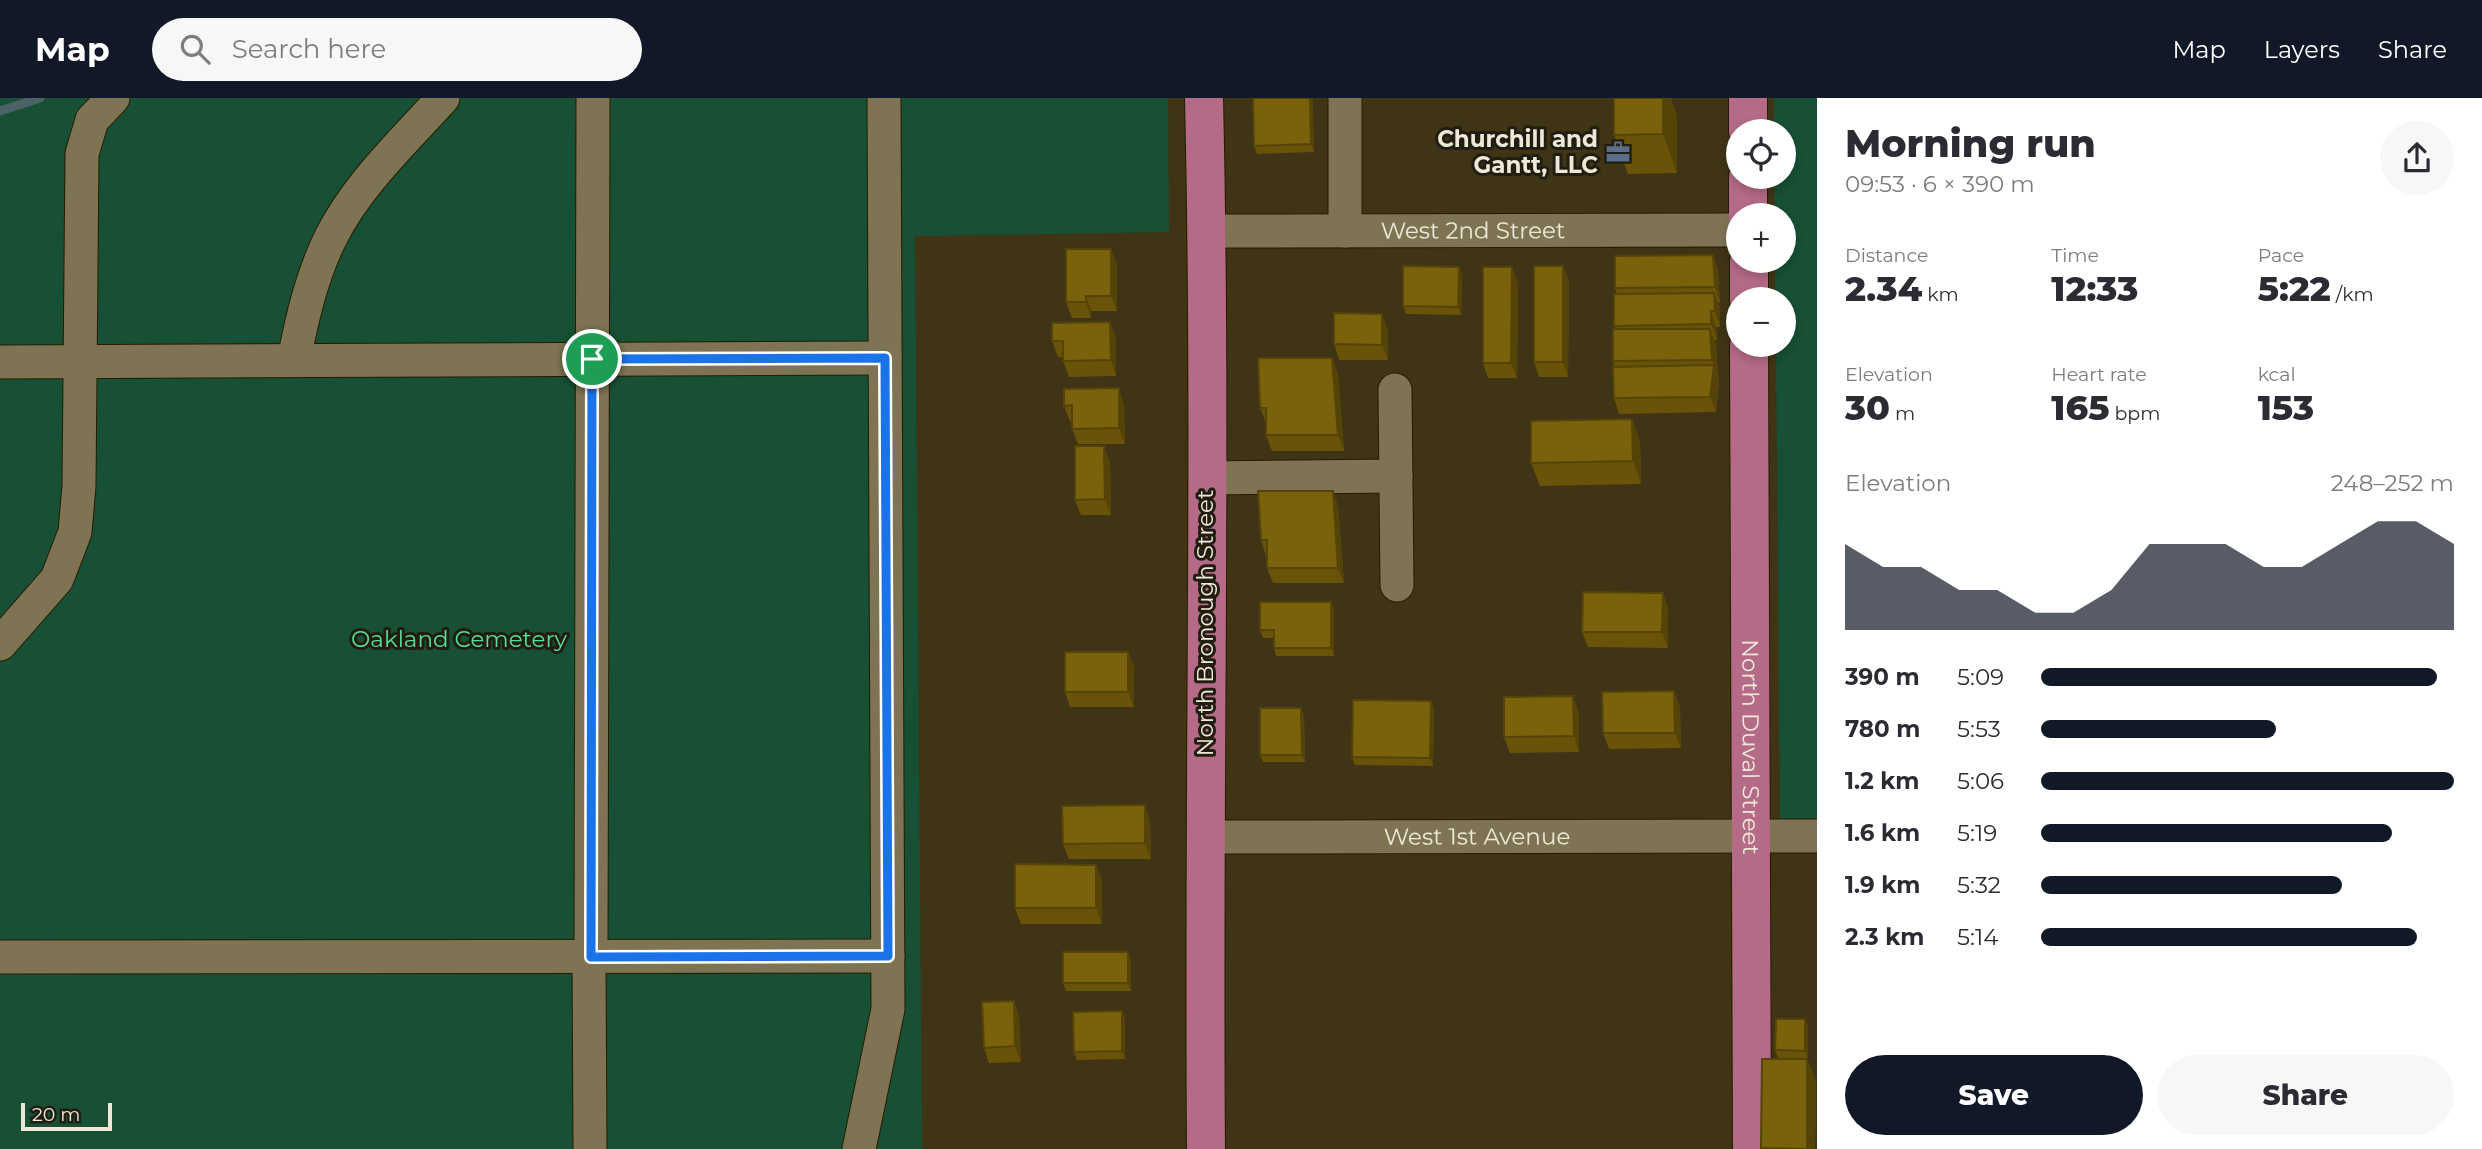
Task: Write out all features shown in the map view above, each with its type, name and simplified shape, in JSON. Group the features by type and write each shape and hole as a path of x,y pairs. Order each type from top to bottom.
{"main road":[{"name":"North Bronough Street","path":"1205,98 1206,1149"},
{"path":"1748,98 1748,119"},
{"name":"North Duval Street","path":"1749,357 1752,1149"}],"street":[{"path":"0,644 57,579 75,532 82,154 92,120 113,98"},
{"path":"294,360 302,318 331,236 358,194 443,98"},
{"path":"590,1149 593,98"},
{"path":"859,1149 888,1009 884,98"},
{"path":"1345,98 1345,231"},
{"name":"West 2nd Street","path":"1207,231 1726,230"},
{"path":"0,362 885,358"},
{"path":"1395,390 1397,585"},
{"path":"1206,478 1396,476"},
{"name":"West 1st Avenue","path":"1204,837 1817,836"},
{"path":"0,957 888,956"}],"green space":[{"name":"Oakland Cemetery","path":"0,98 1168,98 1169,232 915,236 922,1149 0,1149"},
{"path":"1774,98 1817,98 1817,820 1780,820 1776,357 1796,357 1796,287 1775,287 1775,273 1796,273 1796,203 1775,203 1774,189 1796,189 1796,119 1774,119"}],"building":[{"path":"1253,98 1310,98 1311,144 1254,146"},
{"path":"1614,98 1663,98 1663,134 1614,135"},
{"path":"1066,249 1111,249 1111,296 1086,296 1086,302 1066,302"},
{"path":"1713,255 1715,287 1615,288 1615,256"},
{"path":"1403,266 1459,267 1458,307 1403,306"},
{"path":"1534,266 1563,266 1563,362 1534,362"},
{"path":"1483,267 1512,267 1511,363 1483,363"},
{"path":"1714,293 1715,311 1711,311 1711,324 1614,326 1614,294"},
{"path":"1334,313 1382,314 1382,345 1334,344"},
{"path":"1110,322 1111,360 1063,361 1063,341 1052,341 1052,323"},
{"path":"1613,329 1710,329 1712,360 1613,361"},
{"path":"1258,358 1332,358 1338,435 1266,435 1266,408 1260,408"},
{"path":"1714,365 1710,397 1614,398 1613,367"},
{"path":"1119,388 1119,428 1072,429 1072,405 1064,406 1064,389"},
{"path":"1632,419 1633,461 1531,463 1531,421"},
{"path":"1075,446 1104,446 1105,499 1075,500"},
{"path":"1258,491 1333,491 1338,568 1267,568 1267,540 1261,540"},
{"path":"1583,592 1663,593 1662,632 1582,632"},
{"path":"1260,602 1331,602 1331,648 1274,648 1274,630 1260,630"},
{"path":"1065,652 1128,652 1128,692 1065,692"},
{"path":"1674,691 1675,733 1603,733 1602,692"},
{"path":"1573,696 1574,736 1504,737 1504,697"},
{"path":"1353,700 1431,701 1430,758 1352,757"},
{"path":"1260,708 1301,708 1302,755 1260,755"},
{"path":"1145,805 1145,843 1063,844 1062,806"},
{"path":"1015,864 1096,865 1096,908 1015,908"},
{"path":"1063,952 1128,952 1128,983 1063,983"},
{"path":"1014,1001 1015,1046 984,1048 982,1002"},
{"path":"1122,1011 1122,1051 1074,1052 1073,1012"},
{"path":"1776,1019 1805,1019 1805,1051 1775,1050"},
{"path":"1762,1059 1807,1059 1807,1149 1761,1148"}],"waterway":[{"path":"0,111 40,98"}],"place":[{"name":"Churchill and Gantt, LLC","path":"1618,152"}],"route":[{"path":"885,358 888,956 591,957 592,359 885,358"}]}
